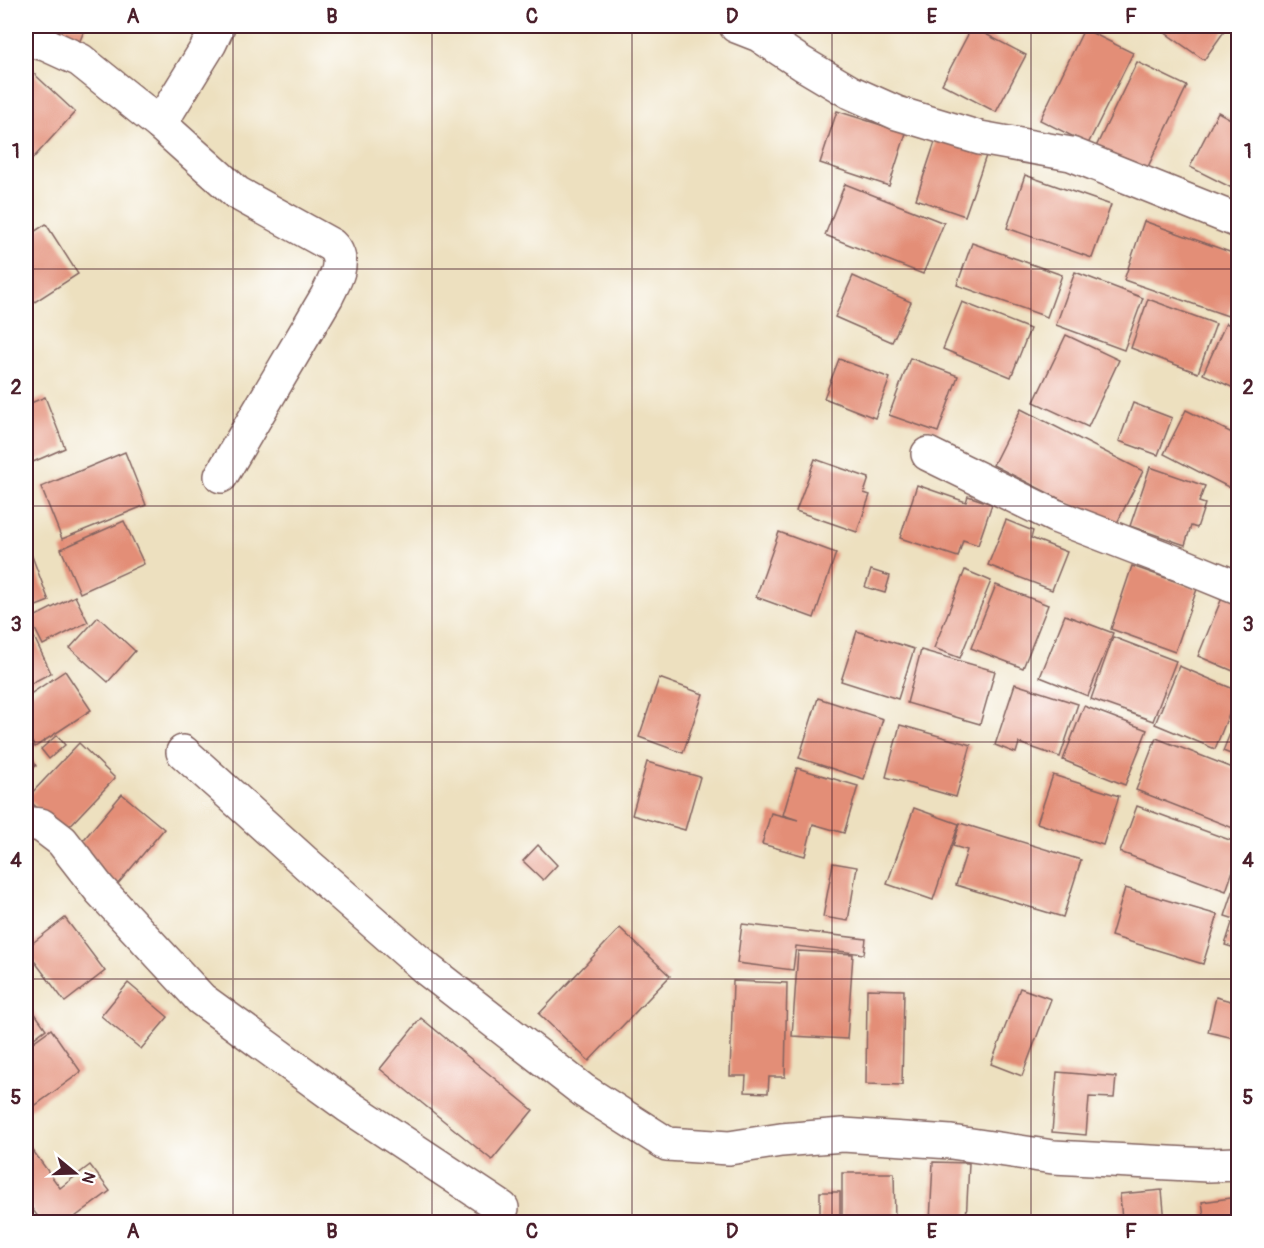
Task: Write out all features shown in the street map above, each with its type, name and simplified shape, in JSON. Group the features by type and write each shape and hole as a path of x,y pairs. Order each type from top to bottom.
{"street":[{"path":"160,124 218,26"},
{"path":"736,26 759,35 850,92 897,113 980,138 1071,154 1239,221"},
{"path":"26,39 45,44 80,60 160,124 237,194 331,245 338,253 340,264 327,296 221,476"},
{"path":"928,454 1055,516 1239,588"},
{"path":"183,752 308,866 428,970 584,1091 667,1144 729,1148 782,1140 843,1135 951,1142 1053,1157 1208,1165 1239,1164"},
{"path":"26,823 41,825 62,841 100,890 201,999 348,1106 502,1208"}],"building":[{"path":"39,26 86,26 79,43"},
{"path":"1168,26 1228,26 1204,60 1164,32"},
{"path":"972,27 1026,55 996,112 942,84"},
{"path":"1084,29 1133,53 1088,144 1040,120"},
{"path":"1137,62 1187,86 1143,177 1093,153"},
{"path":"31,71 75,112 26,166 26,77"},
{"path":"837,111 906,133 889,186 820,163"},
{"path":"1218,112 1238,123 1238,191 1190,167"},
{"path":"938,133 988,150 965,216 916,199"},
{"path":"1025,175 1111,205 1092,258 1007,228"},
{"path":"845,184 944,223 923,274 825,235"},
{"path":"1144,221 1238,255 1238,286 1228,316 1124,280"},
{"path":"46,224 78,274 30,305 26,298 26,237"},
{"path":"972,243 1062,275 1047,317 957,285"},
{"path":"1075,272 1143,298 1124,350 1056,325"},
{"path":"853,276 911,302 892,342 835,317"},
{"path":"1148,299 1216,324 1198,373 1131,348"},
{"path":"962,302 1030,329 1011,377 943,349"},
{"path":"1226,323 1238,329 1238,390 1203,374"},
{"path":"1066,335 1119,360 1088,427 1034,402"},
{"path":"910,358 958,376 938,432 889,415"},
{"path":"839,359 890,378 875,418 824,398"},
{"path":"45,397 65,448 26,465 26,405"},
{"path":"1133,403 1172,418 1158,455 1119,441"},
{"path":"1021,409 1143,471 1115,527 993,465"},
{"path":"1186,410 1238,436 1238,492 1164,454"},
{"path":"125,452 146,505 62,539 41,487"},
{"path":"815,459 869,478 864,493 870,495 857,532 796,511"},
{"path":"1150,467 1205,486 1199,502 1205,504 1197,528 1191,526 1185,545 1130,526"},
{"path":"917,485 966,502 968,496 992,504 978,545 963,540 958,557 900,538"},
{"path":"1006,520 1033,531 1031,538 1067,552 1052,590 988,565"},
{"path":"124,521 144,564 80,593 61,549"},
{"path":"779,532 836,553 814,618 756,597"},
{"path":"30,551 49,601 26,610 26,552"},
{"path":"1132,566 1197,589 1175,652 1111,629"},
{"path":"871,570 890,576 885,593 865,587"},
{"path":"965,570 991,581 960,658 934,648"},
{"path":"996,585 1048,605 1023,668 971,648"},
{"path":"1224,593 1238,599 1238,673 1198,656"},
{"path":"75,596 88,622 43,645 30,619"},
{"path":"1065,615 1113,633 1088,696 1040,677"},
{"path":"98,617 135,651 108,682 70,648"},
{"path":"26,620 51,673 26,686"},
{"path":"857,631 914,649 898,699 841,681"},
{"path":"1113,637 1176,661 1153,721 1091,699"},
{"path":"921,650 995,671 980,724 907,703"},
{"path":"1179,666 1238,691 1215,749 1155,724"},
{"path":"65,671 91,710 35,747 26,733 26,697"},
{"path":"659,678 703,694 683,753 639,737"},
{"path":"1015,684 1078,704 1060,757 1019,743 1016,753 995,745"},
{"path":"818,698 883,719 864,779 799,758"},
{"path":"1084,706 1147,730 1125,785 1063,760"},
{"path":"1238,717 1238,757 1223,751"},
{"path":"900,725 971,745 956,797 886,777"},
{"path":"57,735 65,745 49,759 41,749"},
{"path":"1156,738 1238,770 1238,830 1136,790"},
{"path":"79,743 115,778 63,833 27,798"},
{"path":"26,747 36,766 26,772"},
{"path":"647,762 700,777 685,830 632,815"},
{"path":"797,768 858,786 844,833 813,824 805,856 762,844 771,813 798,820 783,815"},
{"path":"1053,775 1119,796 1103,845 1037,823"},
{"path":"122,794 164,829 117,885 75,850"},
{"path":"1137,806 1238,843 1238,856 1226,891 1120,852"},
{"path":"914,808 959,824 933,900 887,884"},
{"path":"960,823 1081,860 1063,917 956,885 967,850 953,846"},
{"path":"538,845 557,865 543,880 523,861"},
{"path":"833,863 857,867 848,921 823,917"},
{"path":"1238,877 1238,920 1225,916"},
{"path":"1125,888 1218,915 1203,964 1111,936"},
{"path":"65,918 105,971 65,1002 26,948"},
{"path":"1232,923 1238,925 1238,949 1225,945"},
{"path":"742,924 866,939 864,954 796,946 793,970 737,963"},
{"path":"620,928 670,976 589,1061 539,1014"},
{"path":"798,951 853,954 847,1039 792,1036"},
{"path":"733,981 787,983 785,1077 769,1077 768,1093 745,1092 746,1076 730,1076"},
{"path":"128,983 168,1017 141,1049 101,1016"},
{"path":"1020,988 1051,999 1022,1076 991,1064"},
{"path":"867,989 904,990 902,1085 866,1084"},
{"path":"1216,997 1238,1003 1238,1039 1208,1032"},
{"path":"26,1001 46,1029 26,1044"},
{"path":"421,1018 533,1110 492,1160 380,1069"},
{"path":"51,1029 81,1072 26,1112 26,1047"},
{"path":"1057,1072 1116,1077 1114,1098 1089,1097 1086,1135 1052,1132"},
{"path":"26,1141 60,1188 90,1165 110,1191 68,1222 42,1222 26,1201"},
{"path":"933,1162 969,1163 966,1222 930,1222"},
{"path":"842,1173 894,1173 895,1222 842,1222"},
{"path":"1162,1190 1165,1222 1122,1222 1120,1194"},
{"path":"820,1192 840,1192 840,1222 820,1222"},
{"path":"1238,1197 1238,1222 1205,1222 1202,1202"}]}
